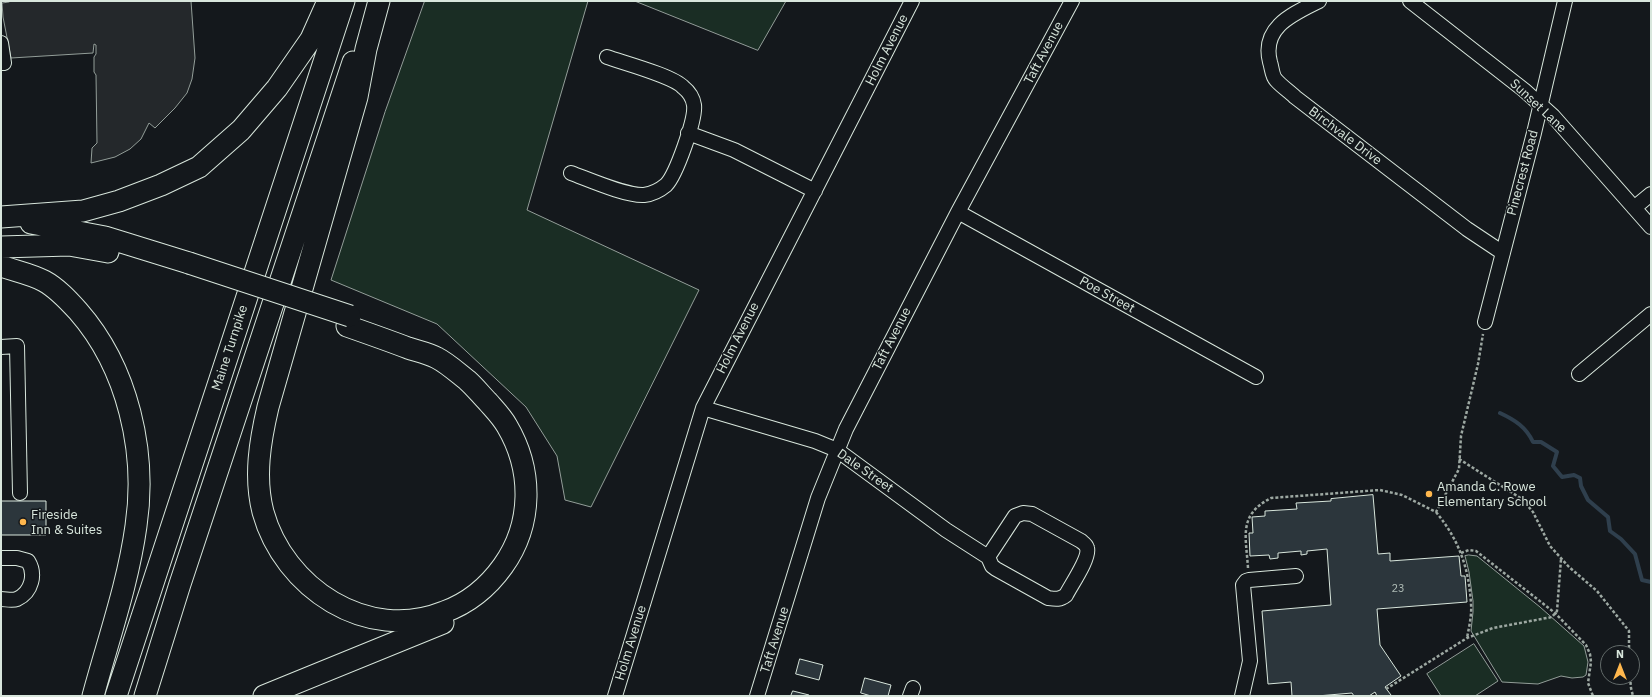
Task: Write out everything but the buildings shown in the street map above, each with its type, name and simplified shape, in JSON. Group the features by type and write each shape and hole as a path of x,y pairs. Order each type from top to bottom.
{"highway":[{"path":"1,219 83,211 119,201 161,185 199,167 241,130 277,88 311,39 328,1"},
{"name":"Maine Turnpike","path":"116,696 344,1"},
{"name":"Maine Turnpike","path":"145,696 180,584 373,1"},
{"path":"349,321 437,358 468,381 480,392 506,424 519,451 527,496 523,525 512,553 495,577 476,596 444,613 424,619 408,620 379,618 350,610 323,596 299,577 280,553 267,526 260,496 259,466 262,436 268,406 357,96 366,49 379,1"},
{"path":"1,219 105,237 187,269 349,321 442,348 473,368 516,418 529,444 533,458 539,503 536,532 525,560 508,584 485,604 348,663 264,696"},
{"path":"1,247 69,245 187,269"},
{"path":"1,266 44,281 68,299 88,322 104,348 128,405 139,473 139,495 136,526 120,600 93,696"}],"street":[{"name":"Holm Avenue","path":"615,696 703,408 912,1"},
{"name":"Taft Avenue","path":"758,696 818,498 837,450 857,408 958,212 1072,1"},
{"name":"Birchvale Drive","path":"1319,1 1277,26 1270,38 1268,52 1275,79 1295,97 1466,229 1503,253"},
{"name":"Sunset Lane","path":"1410,1 1524,90 1554,116 1651,227"},
{"name":"Pinecrest Road","path":"1485,322 1565,1"},
{"path":"1,43 4,63 1,63"},
{"path":"571,173 632,194 644,195 655,192 666,184 673,174 694,114 694,104 683,86 673,80 607,57"},
{"path":"688,133 734,150 815,191"},
{"path":"1634,208 1651,194"},
{"name":"Poe Street","path":"958,212 1256,377"},
{"path":"1579,374 1651,314"},
{"path":"1,347 17,346 20,493"},
{"name":"Dale Street","path":"703,408 815,441 837,450 946,530 988,558"},
{"path":"1023,513 1032,514 1085,544 1088,548 1086,558 1066,595 1058,599 1048,598 996,569 992,566 988,558 1015,516 1023,513"},
{"path":"1,558 16,558 28,561 32,568 32,582 26,594 16,600 1,599"},
{"path":"1243,692 1250,661 1243,585 1249,580 1296,576"}],"path":[{"path":"1436,512 1459,469 1461,436 1478,364 1485,322"},
{"path":"1459,459 1522,499 1532,512 1550,546 1569,567 1597,591 1629,631 1629,645"},
{"path":"1249,580 1246,528 1252,511 1260,504 1271,498 1380,490 1402,495 1436,512 1449,528 1462,553 1467,572 1471,605 1467,638"},
{"path":"1462,553 1469,550 1476,551 1555,614 1586,645 1590,654 1591,662 1588,683 1593,696"},
{"path":"1386,689 1467,638 1493,628 1552,617 1557,611 1561,558"},
{"path":"1631,685 1633,696"}],"green space":[{"path":"425,1 588,1 527,210 699,290 591,507 565,500 557,456 526,407 437,324 331,280 385,112"},
{"path":"635,1 786,1 758,50"},
{"path":"1465,556 1477,556 1540,607 1584,646 1588,662 1586,675 1583,677 1572,678 1561,676 1538,684 1502,682 1471,631 1473,601"},
{"path":"1474,644 1498,681 1475,696 1441,696 1427,674"}],"shaded area":[{"path":"9,1 191,1 195,58 192,79 187,93 175,108 155,128 149,123 141,139 130,149 115,157 91,163 92,148 97,143 96,75 94,72 96,45 94,44 93,53 11,58 3,17 2,3"}],"waterway":[{"path":"1500,413 1520,424 1533,442 1541,442 1557,452 1553,466 1562,477 1574,475 1580,478 1581,486 1588,500 1608,517 1610,531 1621,539 1635,554 1642,580 1651,582"}],"place":[{"name":"Amanda C. Rowe Elementary School","path":"1429,494"},
{"name":"Fireside Inn & Suites","path":"23,522"}]}
